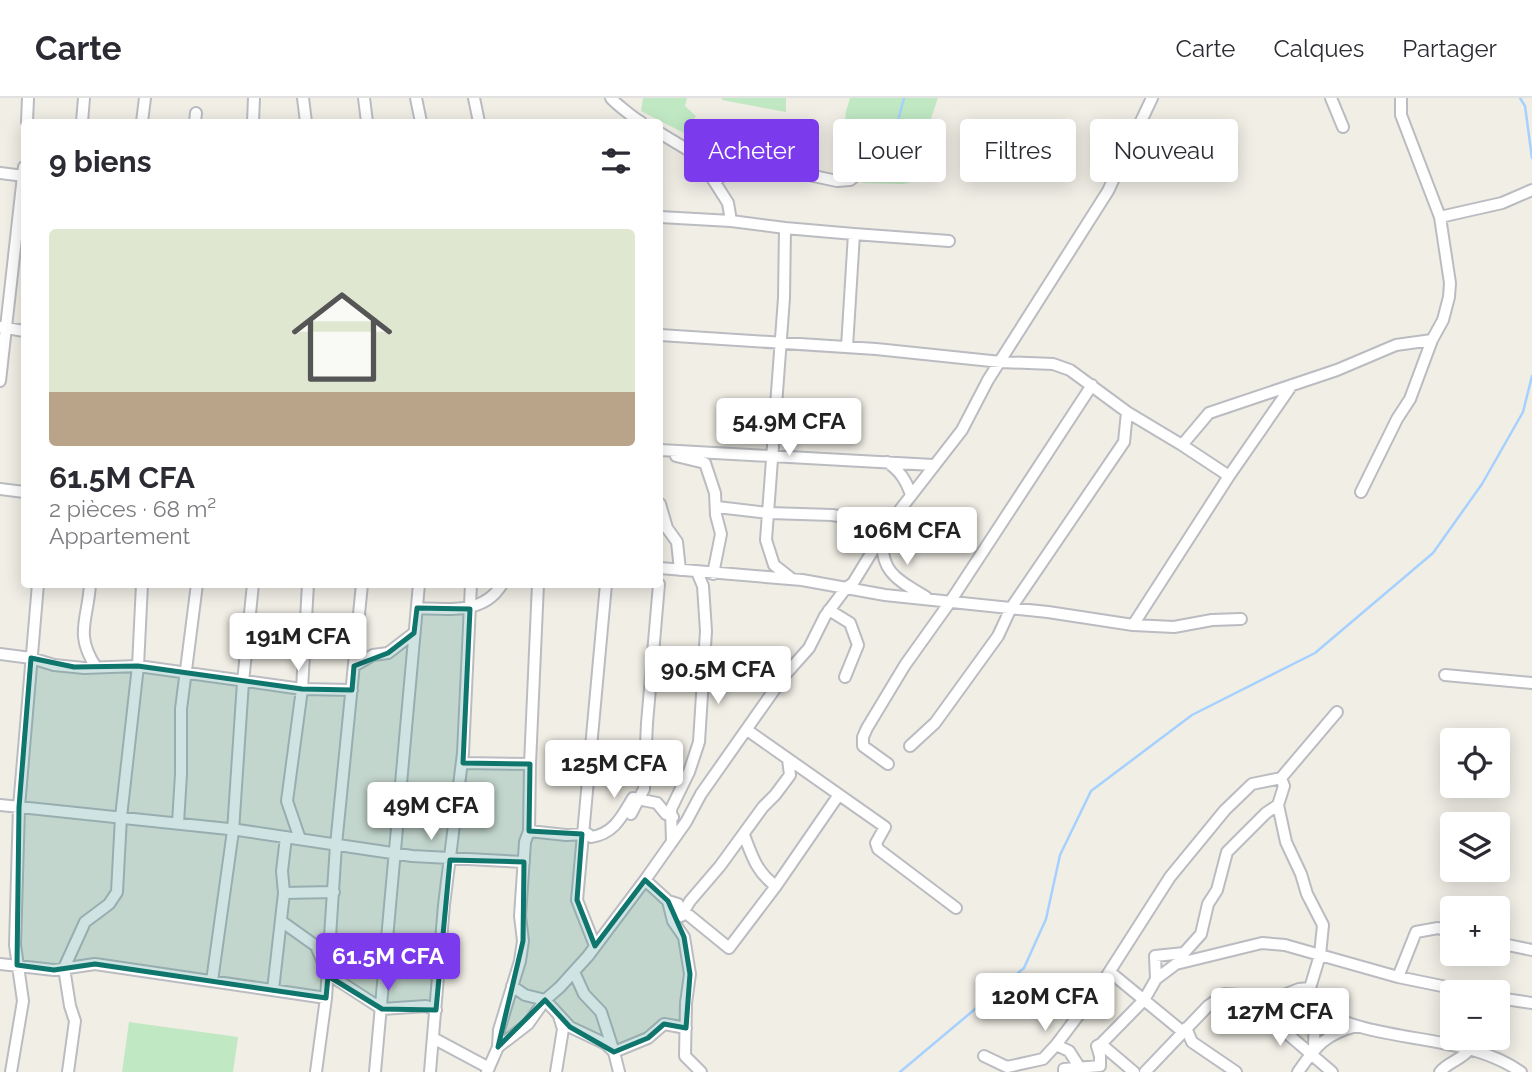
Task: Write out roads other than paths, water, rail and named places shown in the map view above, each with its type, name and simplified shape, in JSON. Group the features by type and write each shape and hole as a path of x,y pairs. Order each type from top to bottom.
{"street":[{"path":"27,119 29,98"},
{"path":"82,119 84,98"},
{"path":"142,119 145,98"},
{"path":"254,98 254,119"},
{"path":"303,98 306,119"},
{"path":"364,98 367,119"},
{"path":"416,98 420,119"},
{"path":"474,98 478,119"},
{"path":"611,98 638,119"},
{"path":"498,1047 528,1024 545,1000 574,972 645,880 686,822 701,794 784,677 809,648 829,610 853,583 886,529 962,430 988,380 1108,191 1152,98"},
{"path":"1331,98 1343,127"},
{"path":"1362,492 1397,419 1410,399 1432,340 1443,320 1449,290 1440,217 1401,115 1401,98"},
{"path":"663,135 684,148"},
{"path":"0,173 21,176"},
{"path":"716,182 728,203 731,221"},
{"path":"1440,217 1502,203 1532,190"},
{"path":"0,381 21,199"},
{"path":"663,217 949,241"},
{"path":"785,228 784,298 766,540 774,565 792,579"},
{"path":"846,346 853,234"},
{"path":"663,335 846,346 1001,362 1053,364 1070,370 1127,412 1229,476"},
{"path":"1182,445 1209,413 1337,370 1396,345 1432,340"},
{"path":"888,764 863,746 863,737 905,665 1092,385"},
{"path":"1133,625 1229,476 1292,385"},
{"path":"910,746 935,723 998,636 1011,608 1124,442 1127,412"},
{"path":"663,451 933,465"},
{"path":"663,452 705,463 715,493 721,542 713,574"},
{"path":"887,462 899,470 911,495"},
{"path":"0,489 21,492"},
{"path":"717,507 768,513 832,515 886,529"},
{"path":"663,514 667,528 677,541 680,570"},
{"path":"886,529 882,556 887,567 894,577 928,599"},
{"path":"759,576 771,558"},
{"path":"663,569 792,579 885,595 1011,608 1133,625 1174,627 1212,620 1241,619"},
{"path":"672,842 670,816 699,741 705,683 703,586 697,572"},
{"path":"11,1072 23,1000 15,945 19,807 38,588"},
{"path":"89,588 82,636 84,646 96,667"},
{"path":"68,1072 75,1021 64,968 85,922 116,896 121,817 138,666 142,588"},
{"path":"178,823 181,709 197,588"},
{"path":"212,981 233,831 253,588"},
{"path":"300,839 287,801 302,689 308,588"},
{"path":"316,1072 326,998 336,845 362,588"},
{"path":"375,1072 419,588"},
{"path":"430,1072 462,763 471,588"},
{"path":"417,608 470,609 500,588"},
{"path":"433,1038 488,1070 498,1047 499,1030 520,961 523,941 520,916 525,842 529,831 538,588"},
{"path":"595,946 577,900 606,588"},
{"path":"631,814 640,800 645,781 659,588"},
{"path":"829,610 850,623 858,645 845,677"},
{"path":"354,666 373,655 388,653 414,633"},
{"path":"0,654 54,665 138,666 302,689 352,690"},
{"path":"1445,675 1532,683"},
{"path":"984,1056 1007,1067 1043,1059 1072,1027 1170,877 1225,810 1252,784 1281,778 1337,712"},
{"path":"747,730 885,827 876,846 882,853 956,908"},
{"path":"681,916 790,775 788,759"},
{"path":"462,763 530,764"},
{"path":"1281,778 1284,786 1278,805 1286,842 1323,925 1320,955 1310,988 1315,1008 1312,1051"},
{"path":"681,916 686,913 729,948 838,796"},
{"path":"529,831 596,837 617,825 633,799 657,803 670,816 686,822"},
{"path":"1156,979 1155,956 1184,953 1201,934 1208,904 1217,890 1227,852 1266,813 1278,805"},
{"path":"0,806 178,823 450,860 524,862"},
{"path":"744,835 757,868 763,877 776,886"},
{"path":"273,990 284,892 282,871 286,837"},
{"path":"645,880 668,901 678,904 681,916"},
{"path":"284,892 334,892"},
{"path":"668,901 674,920 684,937 690,974 685,1056 701,1072"},
{"path":"281,920 316,946 328,974 382,1009 426,1006 436,1010"},
{"path":"1398,977 1416,933 1440,929"},
{"path":"1064,1072 1064,1069 1100,1066 1097,1046 1144,1000 1156,979 1176,964 1262,943 1285,945 1398,977 1440,986"},
{"path":"1510,945 1532,950"},
{"path":"0,964 54,970 96,964 326,998"},
{"path":"574,972 584,995 606,1021 620,1072"},
{"path":"1110,972 1184,1030 1192,1042 1236,1072"},
{"path":"512,986 525,995 545,1000 569,1027 606,1045 614,1052"},
{"path":"1248,1000 1276,999 1299,989 1310,988"},
{"path":"1145,1072 1217,997 1225,994 1240,995 1248,1000 1312,1051 1332,1072"},
{"path":"1510,1000 1532,1003"},
{"path":"1315,1008 1346,1022 1440,1044"},
{"path":"556,1072 562,1030 559,1016"},
{"path":"614,1052 648,1038 664,1024 686,1028"},
{"path":"1298,1072 1312,1051 1330,1035 1361,1026"},
{"path":"1101,1044 1134,1072"},
{"path":"1056,1045 1069,1051 1080,1068"},
{"path":"1440,1072 1445,1066 1462,1058 1469,1050 1496,1059 1521,1072"}],"waterway":[{"path":"898,119 904,98"},
{"path":"1520,98 1525,106 1532,158"},
{"path":"900,1072 1024,968 1046,919 1060,855 1091,791 1192,715 1315,653 1433,553 1482,484 1523,412 1532,376"}]}
